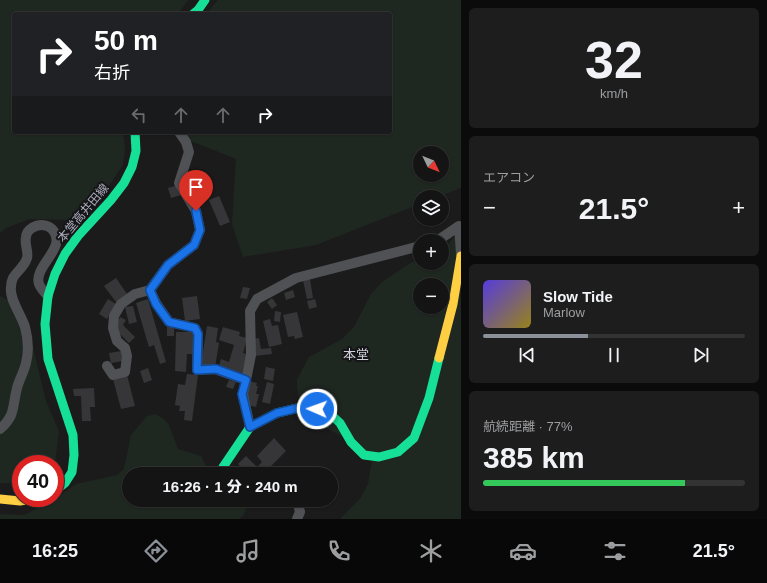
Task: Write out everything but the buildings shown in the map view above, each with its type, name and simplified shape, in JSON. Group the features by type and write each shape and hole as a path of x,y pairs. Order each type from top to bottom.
{"main road":[{"path":"198,12 205,0"},
{"name":"本堂高井田線","path":"64,484 72,472 74,455 73,435 48,359 45,324 48,296 55,274 65,254 78,236 111,200 124,183 132,167 136,151 135,134"},
{"path":"223,467 250,427 277,413 298,408 317,409 328,412 340,423 352,442 364,455 379,457 398,452 414,438 429,398 453,304 461,255"},
{"path":"0,499 12,501"}],"street":[{"path":"107,366 113,375 125,372 127,356 125,348 117,341 113,328 114,316 121,304 135,294 150,290 168,265 194,245 200,230 196,211 179,183 189,152 186,142 180,134"},
{"path":"0,429 8,423 12,413 17,387 26,363 28,344 25,326 12,298 10,288 13,278 21,269 28,257 26,237 29,229 36,226 46,225 52,229 56,236 57,244 38,276 38,283 41,289 48,296"},
{"path":"446,234 459,226 461,255"},
{"path":"250,427 242,394 250,355 250,311 257,299 296,278 413,248"},
{"path":"150,290 156,304 169,322 195,328 198,334 197,370 216,369 246,380"},
{"path":"297,519 300,512 299,507"}],"shaded area":[{"path":"0,0 188,0 178,12 12,12 12,134 123,134 125,149 123,165 104,193 71,220 30,219 6,228 0,233"},
{"path":"218,0 461,0 461,188 449,193 449,190 413,190 413,207 316,245 243,257 232,224 236,159 173,134 392,134 392,12 208,12"},
{"path":"461,231 461,519 340,519 360,499 368,484 372,459 354,443 317,423 304,411 300,405 297,380 309,357 342,339 354,327 371,294 383,281 413,262 413,270 449,270 449,243"},
{"path":"0,296 12,302 27,323 46,401 59,431 56,455 12,455 12,483 0,483"},
{"path":"155,414 164,419 169,425 178,449 201,456 206,467 124,467 131,435 147,416"},
{"path":"122,471 122,507 246,507 244,514 239,519 0,519 0,514 24,515 40,507 64,507 64,493 76,484 117,475"}],"traffic: fast":[{"path":"196,12 205,0"},
{"path":"64,484 72,472 74,455 73,435 48,359 45,324 48,296 55,274 65,254 78,236 111,200 124,183 132,167 136,151 135,134"},
{"path":"223,467 250,427 277,413 298,408 317,409 328,412 340,423 351,442 364,455 379,457 398,452 414,438 429,398 439,358"}],"traffic: slow":[{"path":"439,358 453,304 461,256"},
{"path":"0,499 12,500"}],"district":[{"name":"本堂","path":"356,354"}],"route":[{"path":"196,211 200,230 194,245 168,265 150,290 156,304 169,322 195,328 198,334 197,370 216,369 246,380 242,394 250,427 277,413 298,408 317,409"}]}
